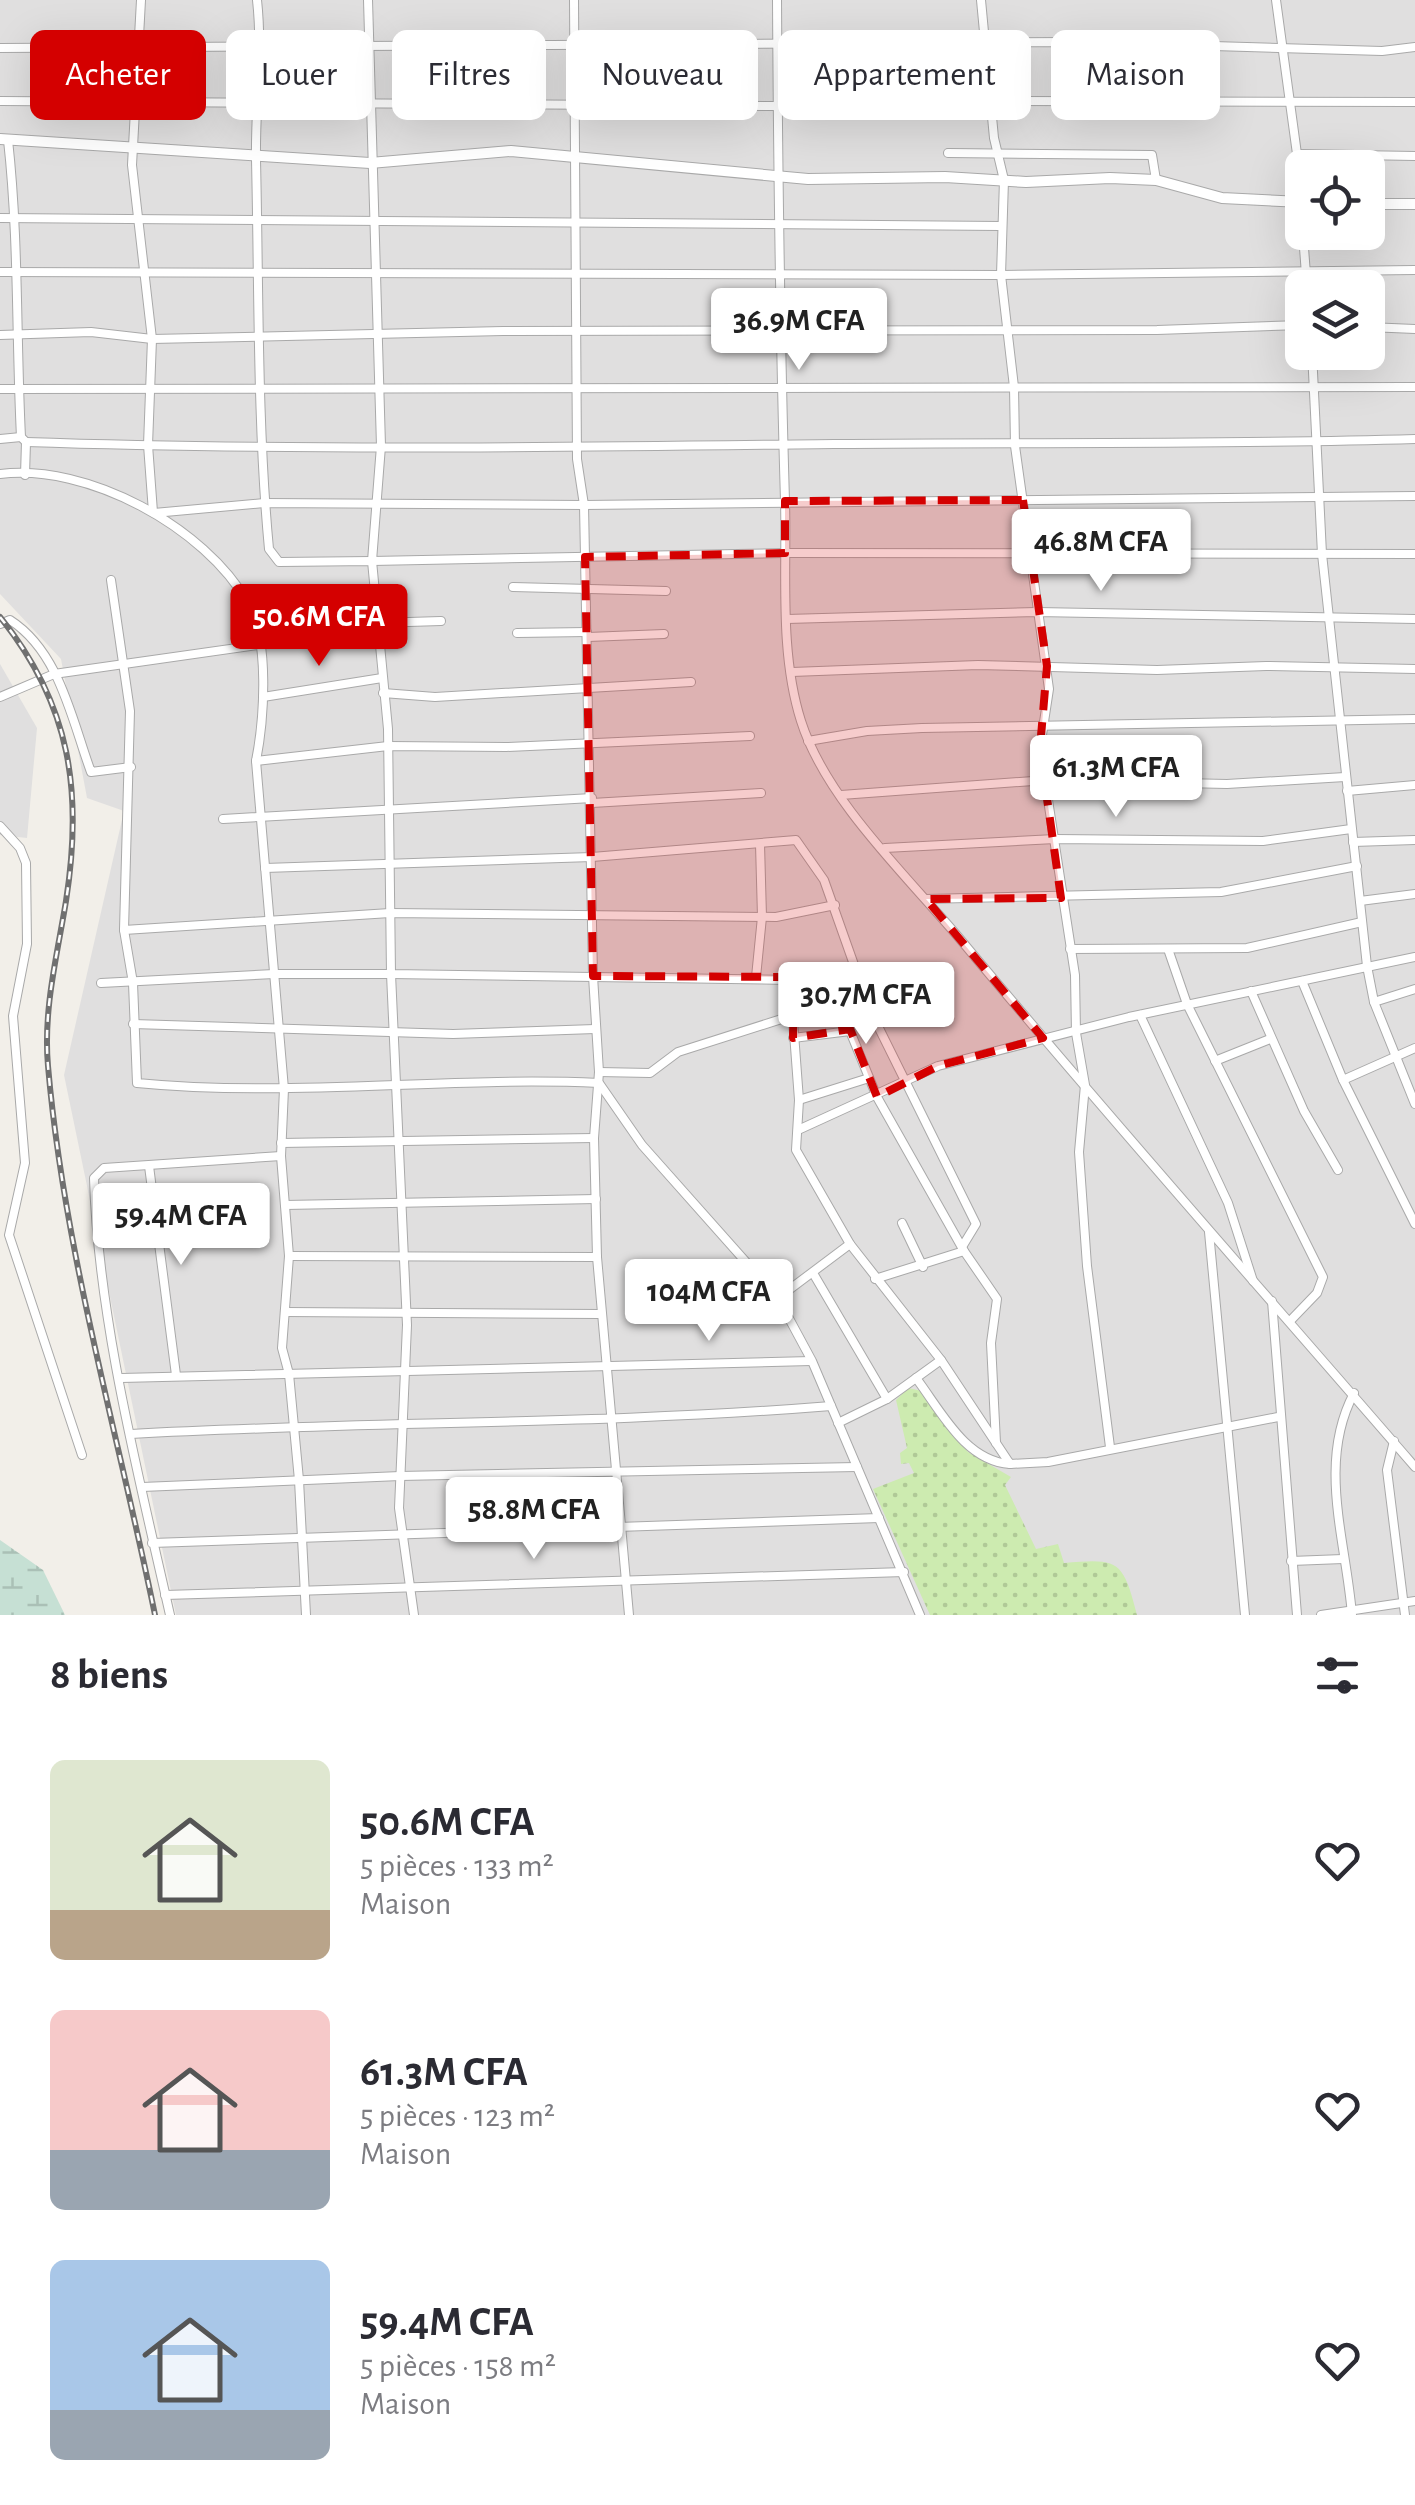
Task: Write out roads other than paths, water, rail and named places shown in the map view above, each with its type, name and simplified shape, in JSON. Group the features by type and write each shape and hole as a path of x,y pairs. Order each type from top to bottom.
{"street":[{"path":"141,0 142,30"},
{"path":"257,0 260,30"},
{"path":"368,0 369,30"},
{"path":"574,0 575,30"},
{"path":"777,0 778,328 787,619 792,672 810,746 841,796 1043,1038 1415,1466"},
{"path":"981,0 983,30"},
{"path":"1276,0 1296,150"},
{"path":"1031,42 1280,45 1382,51 1415,47"},
{"path":"372,46 566,44"},
{"path":"758,45 776,45"},
{"path":"0,48 30,48"},
{"path":"1031,101 1415,102"},
{"path":"0,102 30,102"},
{"path":"372,102 566,103"},
{"path":"758,106 776,106"},
{"path":"136,120 132,148 152,339 148,445 154,512"},
{"path":"259,120 256,158 264,503 269,549 279,562 785,553 1415,554"},
{"path":"370,120 381,446 372,561 388,746 391,974 406,1258 402,1533 414,1615"},
{"path":"575,120 580,390 577,447 586,557 592,976 599,1072 594,1138 597,1257 629,1615"},
{"path":"995,120 1004,180 1001,275 1014,387 1015,446 1047,666 1047,704 1040,726 1061,898 1075,975 1076,1033 1086,1085 1078,1152 1087,1266 1110,1447"},
{"path":"26,474 17,389 15,218 4,140 370,164 512,151 776,176 1156,180 1222,198 1285,201"},
{"path":"948,154 1152,154 1156,180"},
{"path":"1385,155 1415,156"},
{"path":"1385,204 1415,204"},
{"path":"0,218 137,216 1000,226"},
{"path":"1385,270 1415,270"},
{"path":"0,272 1001,275 1285,271"},
{"path":"0,335 91,332 152,339 262,334 1285,325"},
{"path":"1385,327 1415,328"},
{"path":"1313,370 1322,554 1367,966 1374,1002 1415,1104"},
{"path":"0,390 1094,390 1314,384 1415,388"},
{"path":"0,438 264,447 1319,445 1415,439"},
{"path":"0,474 26,474 104,490 154,512 180,530 224,572 249,604 263,697 264,722 256,762 284,1090 281,1156 289,1256 282,1348 289,1374 299,1480 306,1615"},
{"path":"154,512 264,503 1415,496"},
{"path":"112,580 124,662 131,767 124,930 133,983 136,1083 284,1090 599,1083"},
{"path":"513,587 586,592 666,591"},
{"path":"787,619 1037,612 1332,621 1415,619"},
{"path":"0,624 10,620 28,633 54,674 82,734 90,770 131,767"},
{"path":"376,624 441,621"},
{"path":"517,632 664,634"},
{"path":"0,697 54,674 258,645"},
{"path":"792,672 1047,666 1156,670 1415,668"},
{"path":"263,697 382,678"},
{"path":"383,693 435,697 691,682"},
{"path":"810,746 867,731 1415,719"},
{"path":"256,762 388,746 750,736"},
{"path":"841,796 1046,780 1227,784 1345,778"},
{"path":"1347,791 1415,785"},
{"path":"223,819 262,814 761,792"},
{"path":"0,826 20,848 26,864 27,944 13,1016 25,1163 10,1235 82,1455"},
{"path":"885,848 1055,838 1263,841 1351,829"},
{"path":"265,868 592,858 796,840 824,880 870,1010 903,1084 976,1224 963,1249 922,1268 876,1279"},
{"path":"1352,842 1415,840"},
{"path":"756,978 762,917 760,844"},
{"path":"926,898 1221,892 1357,866"},
{"path":"1360,900 1415,894"},
{"path":"124,930 390,913 762,917 835,905"},
{"path":"1070,949 1247,948 1362,922"},
{"path":"1168,949 1188,1004 1323,1277 1317,1293 1291,1320"},
{"path":"798,1130 938,1066 1140,1014 1415,957"},
{"path":"101,983 274,974 790,980 799,1100 796,1150 850,1244 941,1360 1010,1464"},
{"path":"1302,981 1343,1080 1415,1224"},
{"path":"1374,1002 1415,989"},
{"path":"1251,990 1270,1039 1338,1170"},
{"path":"1140,1014 1228,1203 1253,1282"},
{"path":"599,1072 650,1073 678,1052 791,1016"},
{"path":"134,1024 278,1031 394,1029 452,1034 596,1029"},
{"path":"793,1038 848,1030 877,1097 963,1249 998,1300 991,1358 996,1442"},
{"path":"1216,1060 1270,1039"},
{"path":"1343,1080 1415,1048"},
{"path":"799,1100 869,1078"},
{"path":"599,1083 642,1146 778,1298 812,1361 920,1615"},
{"path":"282,1143 594,1138"},
{"path":"170,1615 152,1543 121,1378 95,1224 94,1178 104,1168 281,1156"},
{"path":"149,1166 176,1375"},
{"path":"285,1204 596,1198"},
{"path":"902,1223 922,1268"},
{"path":"1209,1232 1245,1615"},
{"path":"778,1298 850,1244"},
{"path":"289,1256 597,1257"},
{"path":"813,1273 887,1399"},
{"path":"1272,1302 1278,1417 1297,1615"},
{"path":"286,1312 602,1314"},
{"path":"838,1424 887,1399 941,1360"},
{"path":"121,1378 812,1361"},
{"path":"916,1378 966,1444 983,1458 1010,1464 1048,1462 1278,1417"},
{"path":"1351,1613 1336,1512 1336,1432 1354,1393"},
{"path":"131,1434 292,1425 614,1419 831,1406"},
{"path":"1394,1441 1387,1470 1406,1615"},
{"path":"142,1487 400,1476 857,1466"},
{"path":"152,1543 302,1534 878,1518"},
{"path":"1291,1561 1342,1559"},
{"path":"165,1595 410,1584 904,1572"},
{"path":"1321,1615 1415,1602"}],"railway":[{"path":"0,617 43,683 66,751 73,823 71,861 49,1004 48,1066 79,1273 155,1615"}]}
